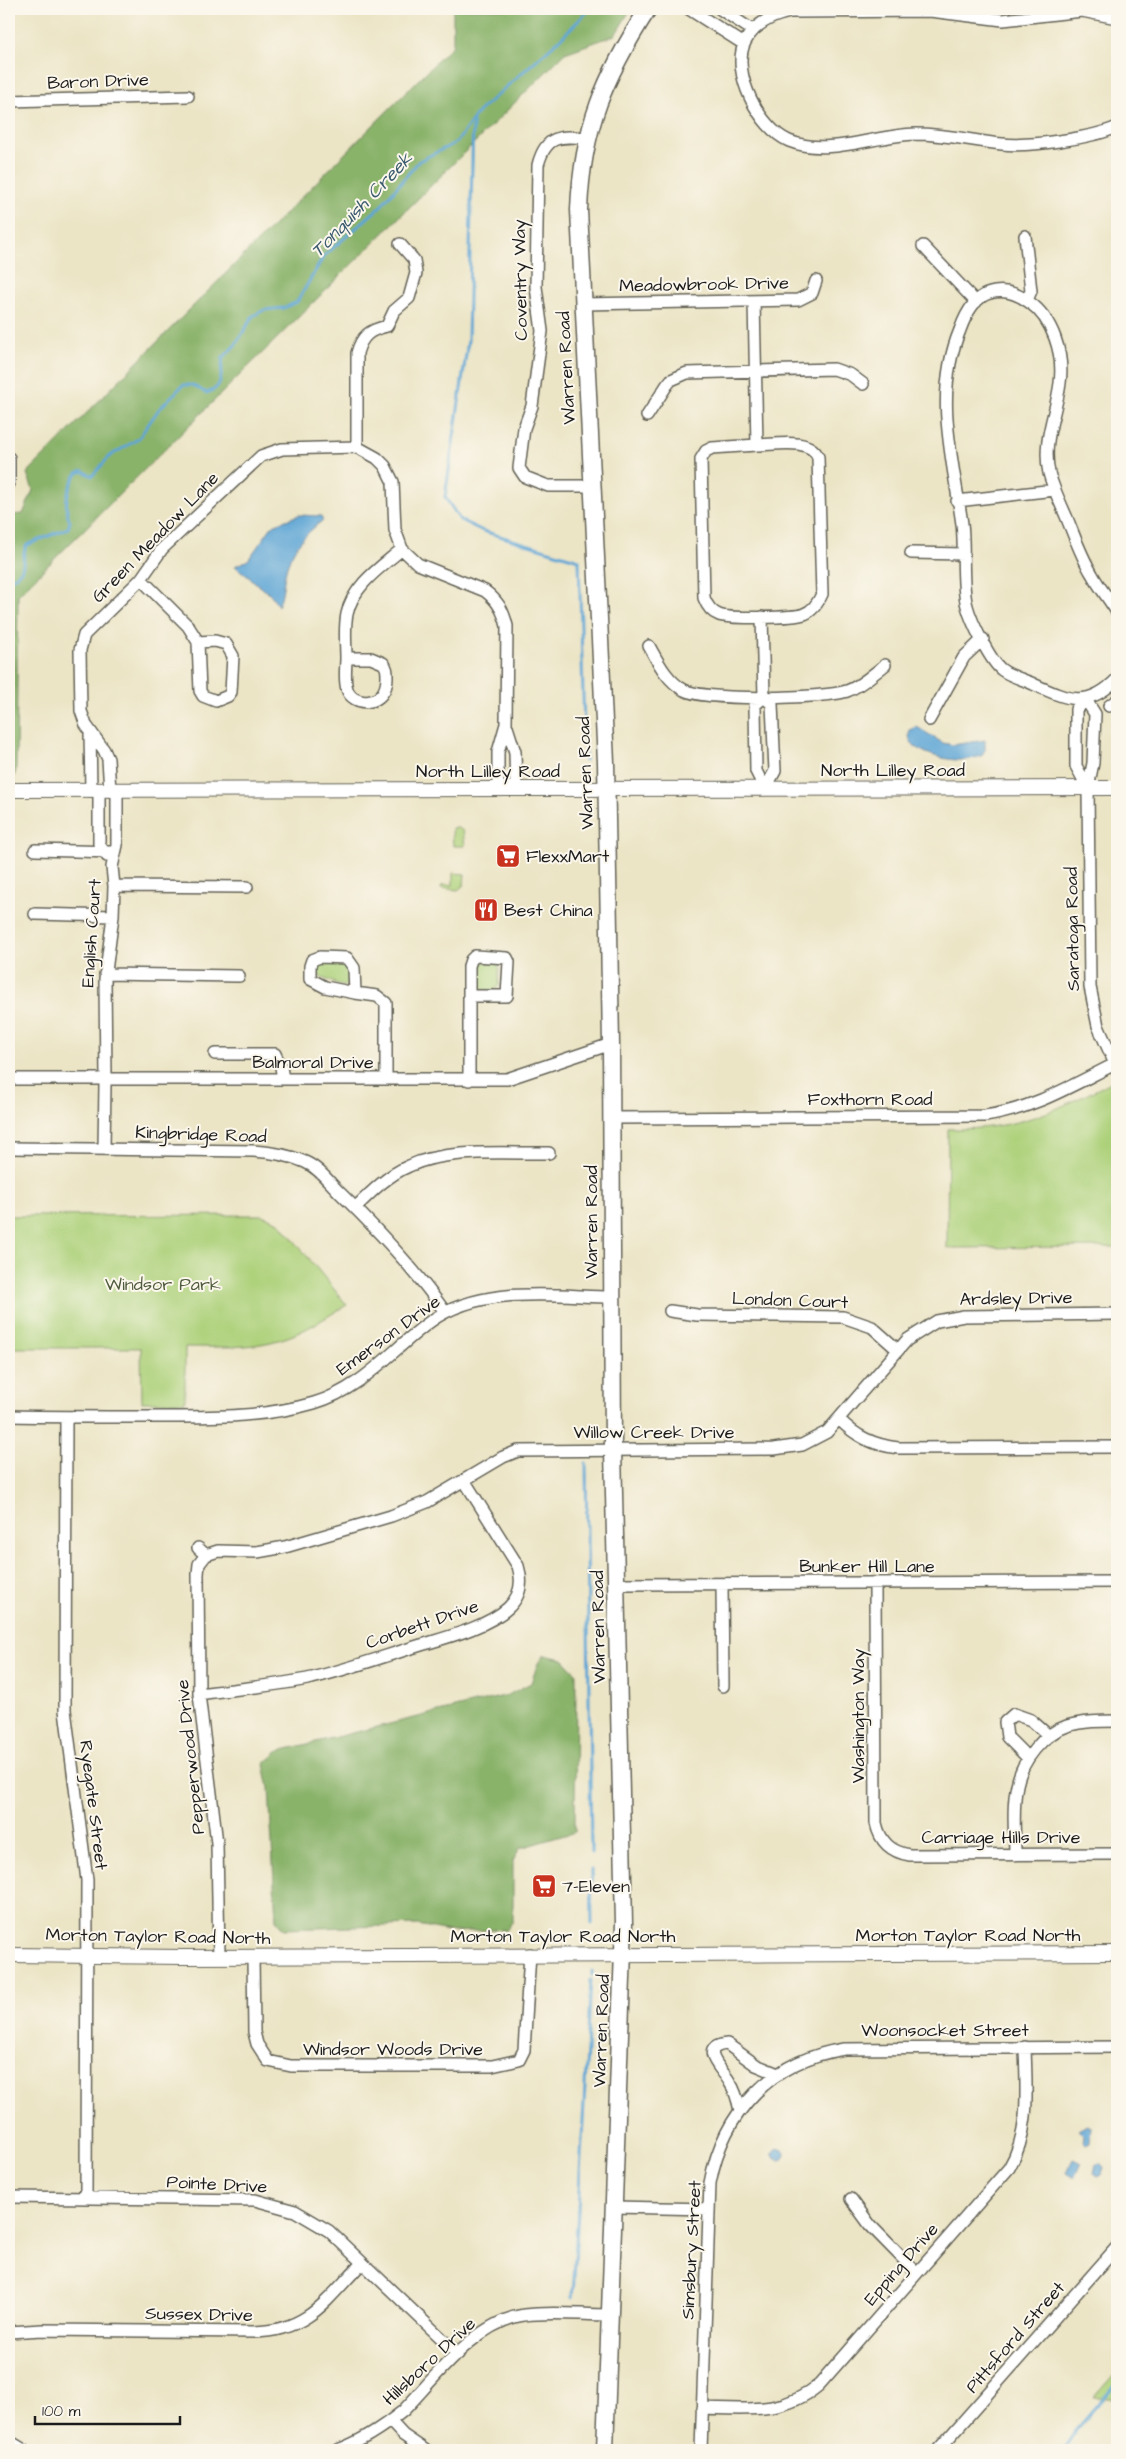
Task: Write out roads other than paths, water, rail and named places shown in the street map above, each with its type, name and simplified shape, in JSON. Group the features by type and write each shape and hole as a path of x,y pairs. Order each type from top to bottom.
{"main road":[{"name":"Warren Road","path":"605,2450 623,1954 613,1450 611,1044 606,789 583,304 580,195 582,168 595,111 604,88 648,9"}],"street":[{"path":"690,9 748,36"},
{"path":"720,9 748,36"},
{"path":"1117,18 1082,11 1003,20 930,11 790,12 773,16 748,36 744,76 754,107 772,130 789,141 807,146 827,148 890,136 916,134 944,135 1005,144 1080,138 1117,127"},
{"name":"Baron Drive","path":"9,101 188,96"},
{"name":"Coventry Way","path":"588,138 564,136 555,138 544,150 538,165 536,287 542,331 532,406 524,428 518,464 525,477 548,486 592,486"},
{"path":"1025,236 1031,292 1027,300"},
{"path":"400,244 414,260 416,274 408,298 394,311 387,326 366,334 360,344 357,353 357,448 377,458 390,476 394,489 395,530 402,550 418,564 485,591 501,607 507,626 506,724 498,752 498,790"},
{"path":"922,246 976,302"},
{"name":"Meadowbrook Drive","path":"583,304 803,299 812,293 816,281"},
{"path":"1086,700 1065,698 1001,670 982,639 967,607 958,501 946,430 945,394 953,345 964,320 976,302 985,294 999,291 1011,292 1027,300 1038,309 1048,323 1056,341 1060,357 1060,385 1046,447 1050,474 1089,569 1117,612"},
{"path":"754,301 757,445"},
{"path":"647,416 667,385 680,376 693,372 834,369 846,373 863,384"},
{"path":"757,445 805,445 814,450 819,463 822,594 814,608 804,614 762,617 718,615 706,604 703,589 701,460 706,451 712,448 757,445"},
{"name":"Green Meadow Lane","path":"104,791 108,759 104,750 90,732 81,711 81,643 89,629 141,579 162,549 261,456 282,449 357,448"},
{"path":"9,458 9,483"},
{"path":"958,501 1055,490"},
{"path":"346,658 371,658 383,663 387,672 384,694 375,700 356,700 349,694 346,686 346,658 346,620 350,605 368,578 402,550"},
{"path":"912,552 964,554"},
{"path":"141,579 188,626 198,642 200,690 209,700 222,699 231,692 233,684 233,656 231,650 221,642 198,642"},
{"path":"762,617 764,697 772,704 775,771 765,789"},
{"path":"929,720 964,657 982,639"},
{"path":"649,646 665,673 683,690 704,696 764,697 846,691 862,683 885,665"},
{"path":"1088,788 1076,766 1076,709 1117,679"},
{"path":"764,697 755,705 754,715 756,771 765,789"},
{"name":"Saratoga Road","path":"1086,700 1095,714 1093,763 1088,788 1090,987 1098,1026 1116,1064"},
{"path":"506,724 515,752 516,790"},
{"path":"90,732 104,791 99,844 110,852"},
{"name":"North Lilley Road","path":"9,790 1117,788"},
{"name":"English Court","path":"104,791 114,886 113,916 105,974 106,1081 104,1149"},
{"path":"36,850 110,852"},
{"path":"114,886 247,887"},
{"path":"35,914 113,916"},
{"path":"468,1080 469,996 471,960 475,956 507,958 509,962 507,996 469,996"},
{"path":"105,974 238,976"},
{"path":"355,993 377,996 386,1003 386,1080"},
{"name":"Balmoral Drive","path":"9,1078 106,1081 507,1079 570,1056 611,1044"},
{"path":"215,1054 275,1054 281,1067 283,1079"},
{"name":"Foxthorn Road","path":"611,1118 985,1116 1014,1111 1038,1102 1116,1064"},
{"name":"Kingbridge Road","path":"9,1148 253,1151 280,1154 306,1162 318,1170 355,1208 431,1292 445,1312"},
{"path":"355,1208 393,1175 420,1161 461,1155 549,1153"},
{"name":"Emerson Drive","path":"9,1416 238,1417 315,1403 361,1380 422,1327 445,1312 470,1302 499,1296 611,1297"},
{"name":"London Court","path":"670,1311 697,1315 842,1317 872,1327 898,1350"},
{"name":"Ardsley Drive","path":"839,1419 907,1340 922,1328 952,1317 1117,1314"},
{"name":"Ryegate Street","path":"66,1417 65,1710 86,1868 86,2198"},
{"path":"839,1419 852,1432 866,1440 898,1448 1117,1447"},
{"name":"Willow Creek Drive","path":"202,1551 271,1550 409,1510 503,1457 518,1452 787,1448 827,1432 839,1419"},
{"name":"Corbett Drive","path":"199,1694 294,1681 328,1674 454,1635 508,1608 520,1589 521,1580 518,1566 464,1480"},
{"name":"Pepperwood Drive","path":"202,1551 198,1574 199,1694 217,1843 219,1957"},
{"name":"Bunker Hill Lane","path":"617,1584 1117,1582"},
{"name":"Washington Way","path":"875,1583 876,1823 880,1836 887,1846"},
{"path":"722,1585 723,1686"},
{"path":"1028,1758 1007,1738 1004,1722 1014,1714 1031,1720 1049,1736"},
{"path":"1015,1855 1017,1785 1028,1758 1049,1736 1074,1724 1117,1721"},
{"name":"Carriage Hills Drive","path":"887,1846 898,1852 910,1855 1117,1854"},
{"name":"Morton Taylor Road North","path":"9,1954 253,1957 530,1954 1117,1953"},
{"name":"Windsor Woods Drive","path":"253,1957 256,2041 268,2061 298,2066 492,2066 519,2060 524,2050 530,1954"},
{"path":"740,2111 734,2088 714,2063 713,2053 715,2049 727,2044 756,2065 778,2074"},
{"name":"Woonsocket Street","path":"778,2074 797,2062 812,2056 844,2049 1117,2046"},
{"name":"Epping Drive","path":"702,2408 768,2409 786,2405 804,2396 819,2384 1009,2168 1017,2155 1026,2123 1025,2047"},
{"name":"Simsbury Street","path":"701,2450 710,2183 718,2151 732,2120 778,2074"},
{"name":"Pointe Drive","path":"9,2197 240,2199 271,2203 295,2211 316,2222 458,2354"},
{"path":"851,2199 870,2225 917,2273"},
{"path":"614,2207 709,2209"},
{"name":"Pittsford Street","path":"938,2450 1117,2247"},
{"name":"Sussex Drive","path":"9,2332 42,2330 254,2332 278,2330 296,2325 311,2315 362,2263"},
{"name":"Hillsboro Drive","path":"338,2450 368,2436 390,2422 483,2331 514,2317 541,2314 609,2315"},
{"path":"390,2422 403,2435 424,2450"},
{"path":"9,2441 24,2450"}],"water":[{"path":"299,515 321,516 323,520 304,537 294,550 287,565 278,606 272,596 235,566 248,560 273,525"},
{"path":"917,727 943,743 953,745 985,740 985,750 981,756 967,760 946,759 927,753 912,744 909,737 910,730"},
{"path":"1087,2125 1091,2127 1090,2142 1086,2144 1083,2141 1084,2136 1078,2130"},
{"path":"779,2148 785,2154 779,2160 773,2154"},
{"path":"1073,2159 1081,2163 1074,2178 1066,2173"},
{"path":"1100,2163 1104,2167 1102,2175 1098,2177 1094,2174 1096,2165"}],"waterway":[{"name":"Tonquish Creek","path":"9,580 20,571 27,545 68,528 70,522 67,497 77,473 83,471 92,476 110,456 138,439 159,409 183,385 193,385 206,393 216,388 219,384 223,358 236,344 253,316 264,310 284,308 297,302 324,256 380,207 419,161 457,142 478,112 559,40 590,9"},
{"path":"473,119 468,341 445,497 460,520 483,531 579,560 585,761"},
{"path":"586,1463 591,1853"},
{"path":"591,1870 592,1924"},
{"path":"573,2297 591,1980"},
{"path":"1063,2450 1077,2429 1117,2383"}],"place":[{"name":"FlexxMart","path":"508,856"},
{"name":"Best China","path":"486,910"},
{"name":"7-Eleven","path":"544,1886"}],"park label":[{"name":"Windsor Park","path":"163,1284"}]}
